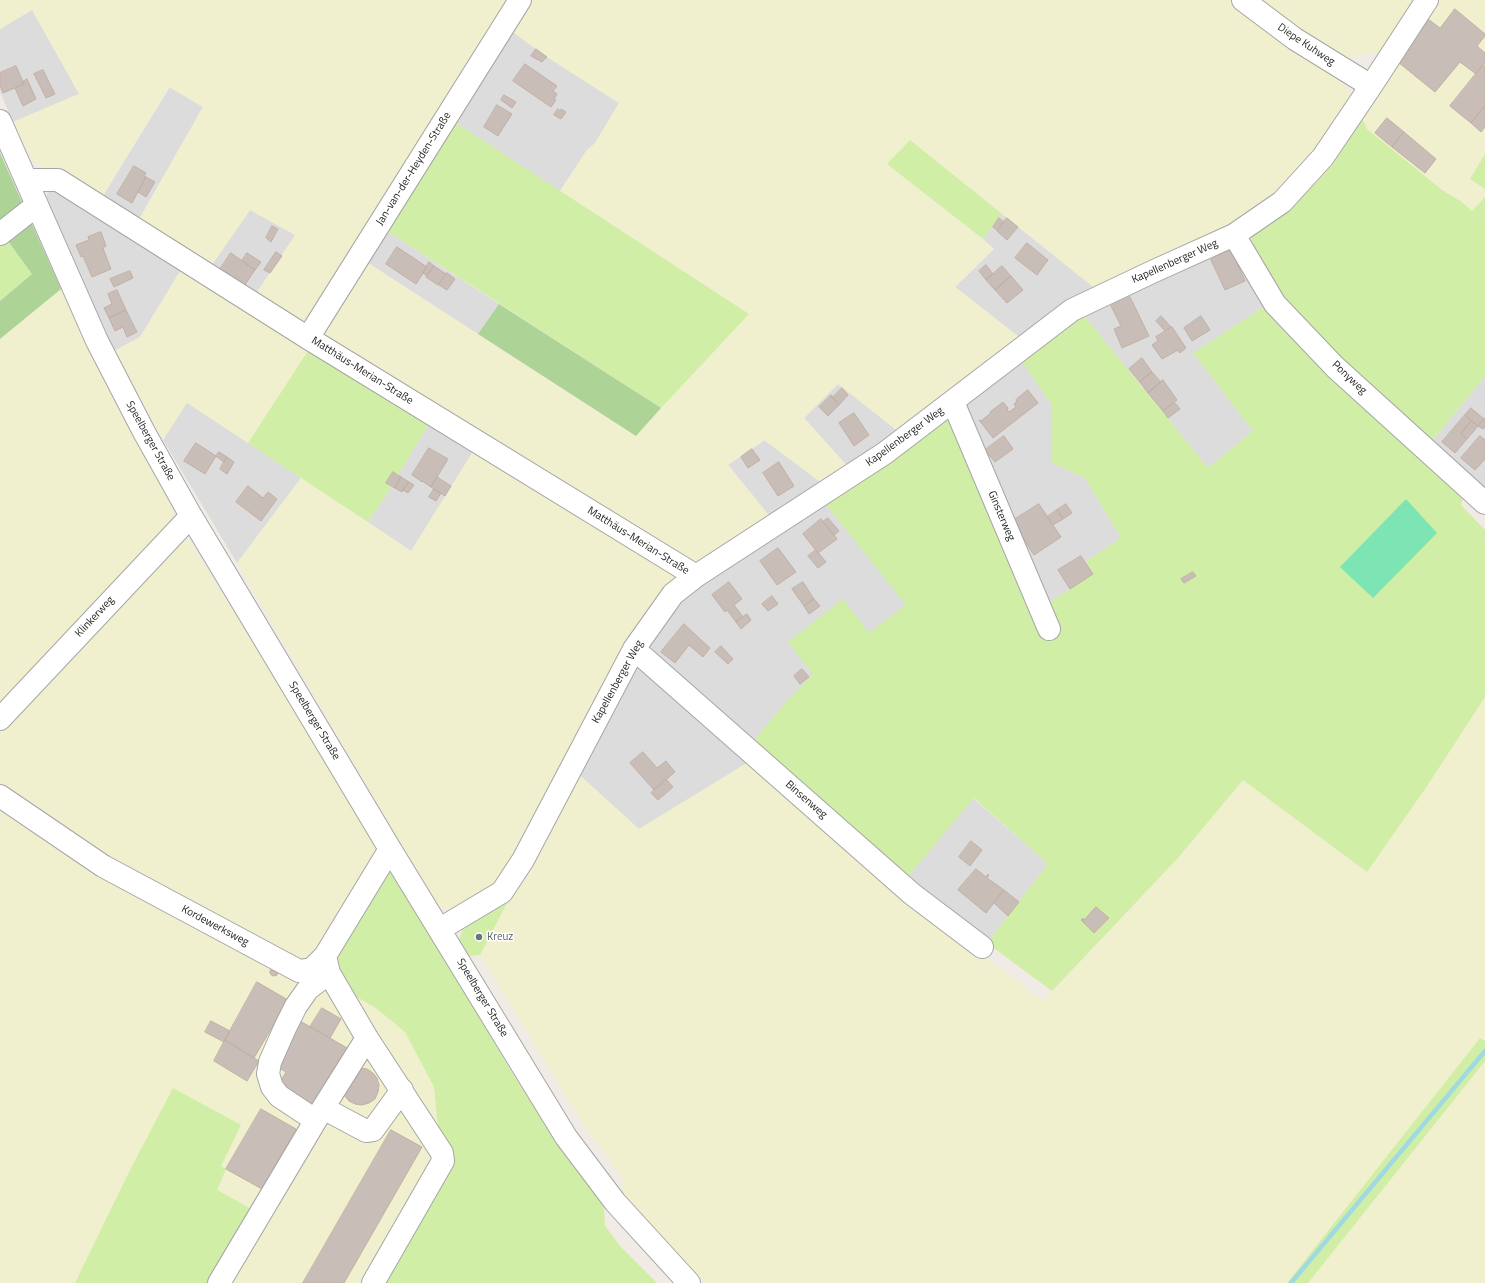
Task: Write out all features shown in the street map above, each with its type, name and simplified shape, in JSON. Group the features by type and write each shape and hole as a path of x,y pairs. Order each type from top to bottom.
{"street":[{"name":"Jan-van-der-Heyden-Straße","path":"308,338 520,0"},
{"name":"Diepe Kuhweg","path":"1243,0 1295,39 1371,86"},
{"name":"Kapellenberger Weg","path":"440,929 502,892 523,860 634,649 673,594 696,576 885,453 1072,310 1234,235 1282,202 1323,157 1427,0"},
{"name":"Speelberger Straße","path":"1,126 97,341 144,432 191,516 390,849 566,1137 615,1202 689,1283"},
{"name":"Matthäus-Merian-Straße","path":"26,180 58,180 308,338 696,576"},
{"path":"0,234 37,205"},
{"name":"Ponyweg","path":"1234,235 1276,304 1335,366 1485,503"},
{"name":"Ginsterweg","path":"953,402 1049,629"},
{"name":"Klinkerweg","path":"0,719 191,516"},
{"name":"Binsenweg","path":"634,649 912,894 982,947"},
{"name":"Kordewerksweg","path":"0,796 103,866 299,971 312,969 327,964 390,849"},
{"path":"373,1283 443,1161 442,1152 402,1090 367,1038 327,964 296,1006 285,1028 270,1062 268,1074 272,1086 279,1096 319,1114 366,1131 373,1130 402,1090"},
{"path":"219,1283 319,1114 367,1038"}],"shaded area":[{"path":"32,9 79,94 13,122 0,92 0,29"},
{"path":"510,30 547,57 619,103 595,144 587,150 560,191 453,121"},
{"path":"170,87 203,107 138,221 101,199"},
{"path":"60,190 182,268 140,337 114,351 47,200 47,193"},
{"path":"250,210 296,235 253,298 209,269"},
{"path":"1002,214 1097,290 1019,337 955,287 994,249 983,239"},
{"path":"384,229 499,304 478,334 365,261"},
{"path":"1227,245 1268,304 1193,353 1253,431 1208,468 1082,313"},
{"path":"1020,359 1052,405 1052,463 1085,478 1121,538 1086,561 1093,574 1044,606 959,403"},
{"path":"1485,376 1485,493 1429,445"},
{"path":"838,384 899,432 849,468 804,418"},
{"path":"187,402 301,478 237,563 163,440"},
{"path":"429,424 474,450 411,551 368,522 392,486 386,483 393,472 398,475"},
{"path":"765,440 823,484 772,519 728,465"},
{"path":"824,502 907,605 869,633 788,642 814,674 780,709 752,743 652,654 650,641 678,602 731,564"},
{"path":"645,665 752,760 639,829 576,772 632,666"},
{"path":"973,798 1048,864 987,943 905,880"}],"green space":[{"path":"0,0 512,0 311,321 299,325 253,298 295,235 250,210 209,269 138,221 203,107 169,87 101,199 33,162 13,122 79,94 32,10 0,29"},
{"path":"527,0 1232,0 1348,88 1350,101 1301,171 1266,205 1231,227 1097,290 910,140 887,164 994,249 955,287 1019,337 899,432 838,384 804,418 849,468 823,484 764,440 728,465 772,519 706,563 690,563 324,344 320,332 365,261 635,436 749,314 560,191 587,150 595,143 619,103 547,57 510,30"},
{"path":"1258,0 1413,0 1379,52 1348,58 1276,14"},
{"path":"1436,0 1485,0 1485,154 1470,179 1485,189 1485,197 1472,212 1462,202 1442,190 1367,129 1362,118"},
{"path":"1362,118 1367,129 1442,190 1462,202 1472,211 1485,197 1485,376 1429,445 1291,312 1250,249 1253,230 1277,217 1316,183 1334,163"},
{"path":"453,121 749,314 661,408 384,229"},
{"path":"910,140 1002,214 983,239 887,164"},
{"path":"0,153 61,289 0,339 0,301 32,274 0,230"},
{"path":"1485,154 1485,189 1470,179"},
{"path":"0,230 32,274 0,301"},
{"path":"182,268 308,351 248,443 187,403 163,440 114,351 140,337"},
{"path":"61,289 86,344 173,499 173,521 0,702 0,339"},
{"path":"499,304 661,408 636,436 478,334"},
{"path":"1268,304 1465,490 1461,505 1485,530 1485,697 1427,786 1367,872 1243,780 1178,858 1052,991 987,943 1048,864 974,798 905,880 752,743 780,709 813,674 788,642 843,599 869,633 906,605 824,502 946,414 1044,606 1093,574 1086,561 1121,538 1085,478 1052,463 1052,405 1020,359 1082,313 1208,468 1253,431 1193,353"},
{"path":"308,351 429,424 398,475 393,472 387,482 392,486 368,522 248,443"},
{"path":"474,450 672,570 674,580 495,889 455,910 437,906 237,563 301,478 411,551"},
{"path":"1406,499 1437,533 1373,598 1340,567"},
{"path":"189,540 380,848 311,959 299,962 107,858 0,784 0,728 177,544"},
{"path":"1485,697 1485,1041 1480,1038 1287,1283 705,1283 657,1235 622,1193 623,1179 582,1122 480,955 576,772 639,829 752,760 908,899 1043,1001 1178,858 1243,780 1367,872 1427,786"},
{"path":"0,810 85,867 245,955 250,949 322,977 376,1008 405,1032 434,1087 440,1148 367,1283 215,1283 253,1210 217,1190 226,1169 221,1167 129,1172 75,1283 0,1283"},
{"path":"384,872 394,872 511,1071 549,1131 604,1207 605,1226 620,1246 657,1283 367,1283 440,1148 434,1087 405,1032 376,1008 322,977"},
{"path":"519,880 480,955 469,956 459,940 464,925"},
{"path":"1480,1038 1485,1041 1485,1061 1308,1283 1287,1283"},
{"path":"1485,1061 1485,1283 1308,1283"},
{"path":"173,1088 241,1125 221,1166 226,1169 217,1190 253,1210 215,1283 75,1283 129,1172"}],"building":[{"path":"1455,9 1485,34 1477,46 1485,53 1485,63 1476,74 1460,62 1435,92 1398,62 1428,19 1440,28"},
{"path":"536,49 547,57 542,62 531,56"},
{"path":"525,64 557,86 553,91 557,94 554,99 556,100 551,107 513,81"},
{"path":"1483,65 1485,66 1485,106 1471,123 1450,106"},
{"path":"16,66 24,84 3,93 0,85 0,73"},
{"path":"43,70 55,94 46,98 34,74"},
{"path":"27,79 36,99 23,106 15,88 24,84 23,82"},
{"path":"504,95 516,102 512,108 501,100"},
{"path":"497,105 512,114 498,136 484,127"},
{"path":"1485,106 1485,127 1481,132 1471,123"},
{"path":"558,109 566,112 561,119 554,115"},
{"path":"1387,118 1404,132 1392,147 1375,133"},
{"path":"1404,132 1436,159 1425,173 1392,147"},
{"path":"134,166 146,173 144,176 146,177 132,203 117,194"},
{"path":"146,177 155,182 146,197 138,192"},
{"path":"999,218 1004,222 997,230 993,227"},
{"path":"1007,218 1018,227 1007,240 997,231"},
{"path":"272,226 278,229 271,242 266,238"},
{"path":"101,232 106,246 103,248 111,269 92,277 83,256 81,257 76,245 89,240 88,237"},
{"path":"1027,243 1048,260 1037,275 1015,258"},
{"path":"397,247 427,267 416,284 386,264"},
{"path":"1231,250 1245,281 1225,290 1211,260"},
{"path":"276,252 282,256 270,273 264,270"},
{"path":"231,253 255,270 242,289 218,272"},
{"path":"247,253 261,262 255,270 242,261"},
{"path":"429,262 434,266 427,276 423,273"},
{"path":"986,265 993,274 986,280 979,271"},
{"path":"434,266 446,274 438,285 426,277"},
{"path":"1002,266 1011,276 995,290 986,280"},
{"path":"130,271 133,278 114,287 110,279"},
{"path":"447,273 455,279 447,290 439,285"},
{"path":"1011,276 1023,290 1007,303 995,290"},
{"path":"117,290 126,310 109,318 104,308 112,304 108,294"},
{"path":"1130,297 1149,336 1122,348 1114,329 1121,326 1111,306"},
{"path":"126,310 137,332 127,337 123,327 115,331 109,318"},
{"path":"1161,316 1171,327 1165,331 1156,321"},
{"path":"1201,316 1210,330 1192,341 1184,328"},
{"path":"1172,327 1186,348 1180,353 1178,350 1162,359 1152,345 1158,341 1156,337"},
{"path":"1142,358 1152,372 1140,382 1129,369"},
{"path":"1152,372 1161,382 1148,393 1140,382"},
{"path":"1163,380 1177,400 1163,411 1148,393"},
{"path":"842,388 848,395 839,405 832,398"},
{"path":"1028,390 1038,403 993,438 979,420 981,421 1003,402 1008,408 1007,410 1009,412 1016,407 1014,404 1017,401 1016,400"},
{"path":"831,395 839,405 828,416 819,407"},
{"path":"1175,403 1180,409 1168,418 1163,411"},
{"path":"1471,408 1484,419 1478,426 1465,415"},
{"path":"854,413 869,435 854,446 839,423"},
{"path":"1465,415 1471,421 1461,434 1467,439 1455,453 1442,442"},
{"path":"1485,418 1485,427 1483,429 1478,426"},
{"path":"1471,421 1478,426 1467,439 1461,434"},
{"path":"1004,436 1013,449 995,462 985,450"},
{"path":"1480,436 1485,440 1485,459 1475,470 1461,458"},
{"path":"196,443 216,456 205,474 184,461"},
{"path":"429,448 448,459 431,487 412,475"},
{"path":"752,449 760,460 748,468 741,457"},
{"path":"219,452 227,457 224,462 216,456"},
{"path":"227,457 234,462 227,474 220,469"},
{"path":"779,462 794,486 778,496 763,473"},
{"path":"393,472 401,477 395,488 386,483"},
{"path":"401,477 409,482 402,492 395,488"},
{"path":"437,477 451,486 445,496 431,487"},
{"path":"409,482 414,485 408,493 403,490"},
{"path":"248,486 263,498 268,492 277,499 261,521 236,502"},
{"path":"434,489 441,493 436,501 429,497"},
{"path":"1039,504 1061,537 1034,555 1012,521"},
{"path":"1066,504 1072,513 1063,519 1057,510"},
{"path":"1057,510 1063,519 1053,525 1047,517"},
{"path":"828,518 839,531 834,535 823,522"},
{"path":"821,519 837,539 818,553 803,534"},
{"path":"778,548 796,572 777,585 760,561"},
{"path":"816,550 826,562 818,568 808,556"},
{"path":"1081,556 1093,574 1070,589 1058,570"},
{"path":"1193,572 1196,576 1184,583 1181,579"},
{"path":"729,582 742,599 734,605 743,617 736,622 727,610 725,612 712,595"},
{"path":"803,582 814,599 804,606 792,589"},
{"path":"772,596 778,604 768,611 762,604"},
{"path":"814,599 820,606 809,614 804,606"},
{"path":"747,614 751,620 741,629 736,622"},
{"path":"684,624 710,648 703,657 689,645 675,663 661,652"},
{"path":"721,646 733,659 728,664 715,652"},
{"path":"802,669 809,677 800,684 794,676"},
{"path":"643,752 657,768 666,761 675,772 654,790 630,763"},
{"path":"666,779 673,787 658,800 651,793"},
{"path":"971,841 982,850 970,866 959,857"},
{"path":"976,869 986,877 988,874 989,875 987,878 1004,890 986,913 958,890"},
{"path":"1004,890 1019,902 1008,916 994,903"},
{"path":"1096,907 1109,918 1094,933 1081,920 1083,918 1084,920"},
{"path":"272,968 276,968 278,972 276,976 272,976 270,974 270,970"},
{"path":"257,982 288,1000 254,1058 225,1040"},
{"path":"322,1008 341,1019 330,1038 310,1027"},
{"path":"211,1021 230,1031 224,1042 205,1032"},
{"path":"300,1021 349,1049 316,1106 279,1084 286,1072 274,1065"},
{"path":"225,1040 259,1061 247,1081 214,1061"},
{"path":"359,1068 367,1069 373,1073 377,1078 379,1085 375,1099 362,1105 349,1101 344,1095 343,1088"},
{"path":"261,1109 296,1129 262,1189 226,1169"},
{"path":"391,1130 422,1147 344,1283 303,1283"}],"waterway":[{"path":"1291,1283 1485,1051"}],"place":[{"name":"Kreuz","path":"479,937"}]}
